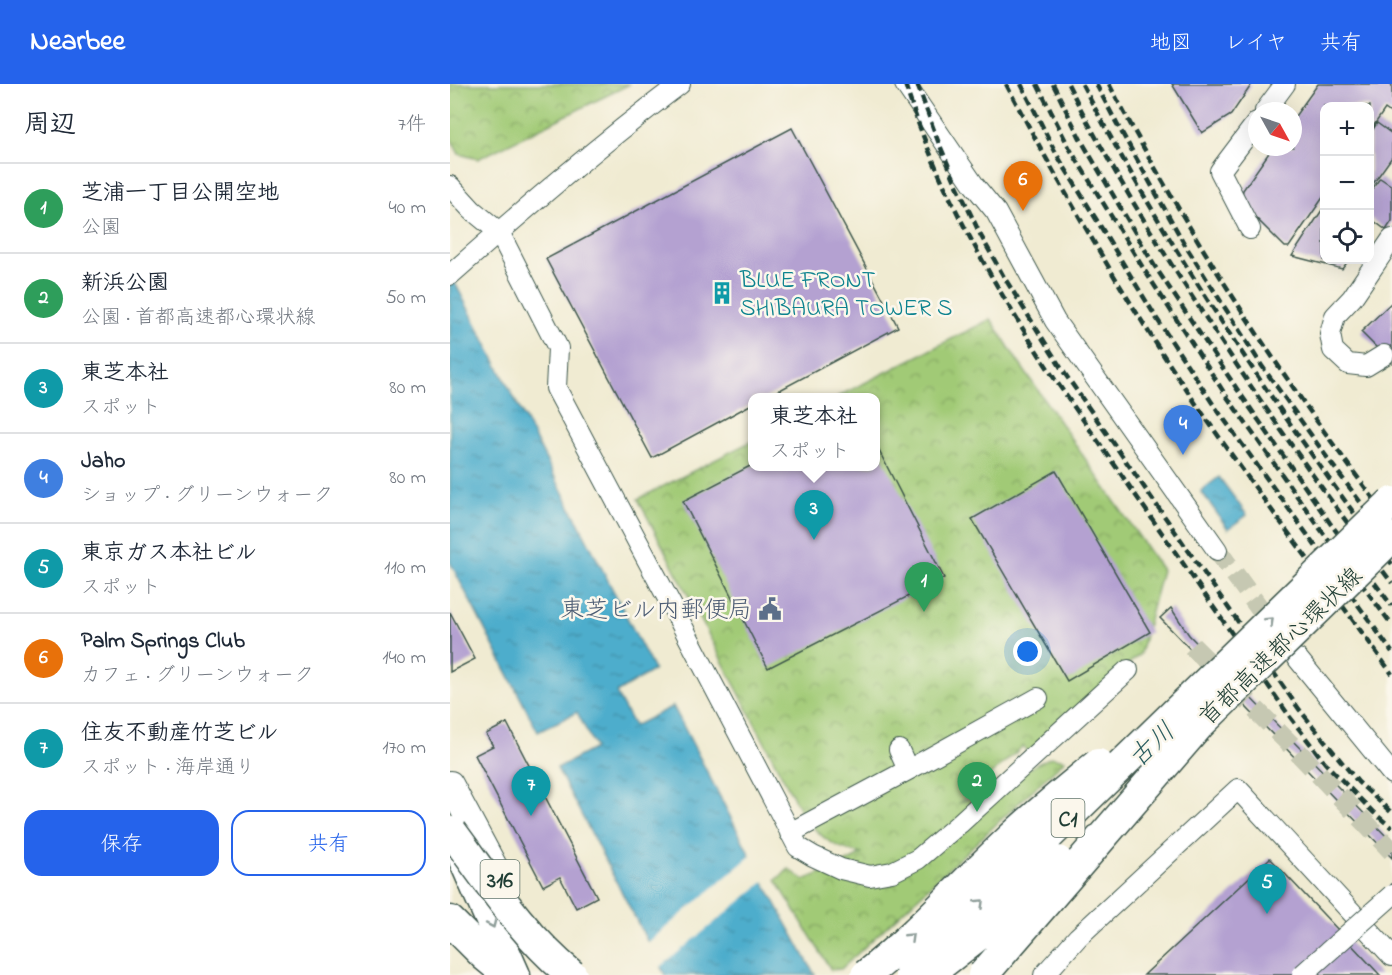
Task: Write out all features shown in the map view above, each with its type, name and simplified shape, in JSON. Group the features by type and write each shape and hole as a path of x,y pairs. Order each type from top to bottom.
{"highway":[{"name":"首都高速都心環状線","path":"910,975 966,916 1392,502"},
{"name":"首都高速都心環状線","path":"983,975 1200,724 1392,537"},
{"name":"首都高速都心環状線","path":"866,975 908,939 1036,815 1228,662"},
{"path":"927,975 1010,908 1200,724"},
{"path":"451,830 515,975"},
{"path":"451,830 523,927 572,975"},
{"path":"450,911 483,975"},
{"path":"450,921 508,975"}],"main road":[{"name":"316","path":"450,784 551,975"}],"street":[{"path":"451,274 552,185 680,84"},
{"path":"905,84 974,185 996,212 1055,321 1217,550"},
{"path":"1272,102 1285,84"},
{"path":"1248,134 1220,171 1250,229"},
{"path":"450,186 472,210 499,232 558,348 556,388 798,847 841,869 870,876 892,872 918,859 1128,670"},
{"path":"1384,355 1366,366 1348,364 1333,350 1330,334 1335,316 1352,298 1392,239"},
{"path":"1298,659 1392,774"},
{"path":"790,833 1038,698"},
{"path":"899,750 908,770"},
{"path":"1044,975 1078,937 1238,789 1392,956"},
{"path":"1302,975 1392,895"}],"green space":[{"path":"450,84 630,84 478,159 459,154 450,137"},
{"path":"991,319 1162,570 1140,654 1028,753 1023,746 958,804 1051,757 1065,760 841,969 831,970 776,880 789,869 804,880 862,854 844,849 829,841 803,816 638,499 748,443 748,471 880,471 880,393 845,393"}],"water":[{"path":"450,273 654,670 616,693 634,726 673,706 815,975 665,975 557,768 595,748 577,712 538,732 450,562"},
{"path":"1219,477 1247,515 1228,529 1201,491"}],"pier":[{"path":"753,854 766,880 658,969 645,945"}],"building":[{"path":"1172,84 1252,84 1231,115 1202,133"},
{"path":"1318,84 1392,85 1392,114 1385,109 1374,125 1374,102 1320,102 1320,202 1289,247 1285,247 1245,207 1242,195 1243,190 1267,156 1302,156 1302,106"},
{"path":"1377,123 1392,134 1392,157 1374,182 1374,156 1374,128"},
{"name":"BLUE FRONT SHIBAURA TOWER S","path":"792,128 898,327 774,393 748,393 748,406 652,458 546,259"},
{"path":"1380,178 1392,186 1392,221 1386,230 1374,221 1374,186"},
{"path":"1320,213 1320,263 1292,256"},
{"path":"1323,264 1346,264 1342,269"},
{"path":"1392,302 1392,363 1361,332"},
{"path":"880,453 944,578 768,668 683,501 748,467 748,471 880,471"},
{"path":"1056,471 1150,632 1067,681 972,519"},
{"path":"1171,608 1189,635 1392,842 1392,858 1160,618"},
{"path":"450,612 475,659 450,672"},
{"path":"507,723 597,897 576,908 560,877 543,886 475,755 493,746 486,734"},
{"path":"1270,858 1340,932 1392,884 1392,904 1349,942 1380,975 1144,975"}],"tunnel":[{"path":"1217,550 1276,631"},
{"path":"1192,646 1392,851"}],"railway":[{"path":"905,84 918,124 969,236 1010,308 1054,378 1290,717 1325,763 1392,828"},
{"path":"917,84 938,141 981,236 1063,371 1299,709 1358,782 1392,813"},
{"path":"1006,84 1089,234 1172,368 1233,457 1392,674"},
{"path":"1021,84 1057,155 1157,319 1213,404 1392,652"},
{"path":"1037,84 1070,149 1145,271 1225,394 1321,530 1392,625"},
{"path":"1053,84 1081,140 1154,265 1330,523 1392,606"},
{"path":"1068,84 1133,201 1204,315 1295,450 1392,583"},
{"path":"1082,84 1152,209 1227,330 1308,449 1392,564"},
{"path":"1096,84 1185,245 1262,366 1392,544"},
{"path":"1109,84 1172,198 1241,310 1314,418 1392,523"}],"place":[{"name":"Palm Springs Club","path":"1023,211"},
{"name":"BLUE FRONT SHIBAURA TOWER S","path":"722,293"},
{"name":"Jaho","path":"1183,455"},
{"name":"東芝本社","path":"814,540"},
{"name":"東芝ビル内郵便局","path":"770,609"},
{"name":"芝浦一丁目公開空地","path":"924,612"},
{"name":"新浜公園","path":"977,812"},
{"name":"住友不動産竹芝ビル","path":"531,816"},
{"name":"東京ガス本社ビル","path":"1267,914"}],"water label":[{"name":"古川","path":"1151,744"}]}
